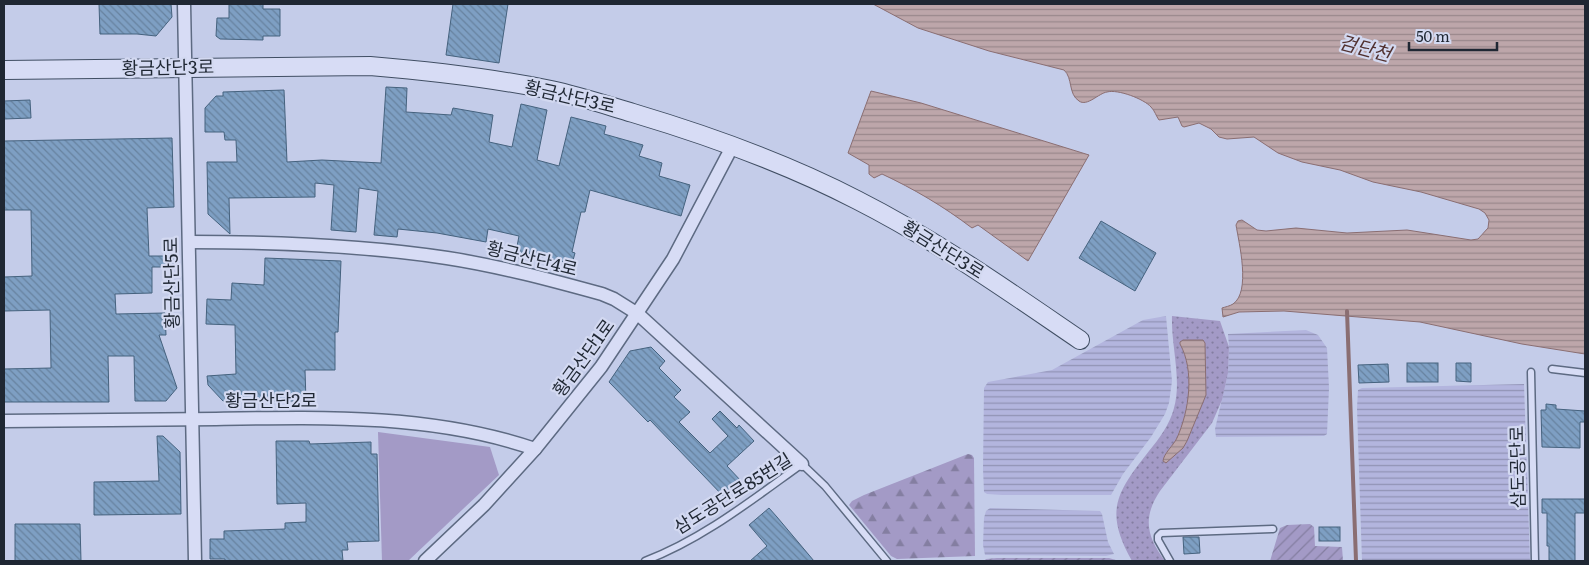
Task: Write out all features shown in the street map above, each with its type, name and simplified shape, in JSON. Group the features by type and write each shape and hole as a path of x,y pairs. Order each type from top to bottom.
{"street":[{"name":"황금산단5로","path":"184,4 195,561"},
{"name":"황금산단3로","path":"4,70 370,66 420,70 551,90 658,120 733,145 803,174 858,200 948,252 1080,340"},
{"name":"황금산단1로","path":"425,561 484,505 535,449 601,367 673,259 733,145"},
{"name":"황금산단4로","path":"190,242 264,242 368,248 448,258 542,278 602,294 638,314 802,464"},
{"name":"황금산단2로","path":"4,421 350,418 478,432 505,438 535,449"}],"lane":[{"path":"1552,369 1585,373"},
{"name":"삼도공단로","path":"1531,372 1535,561"},
{"name":"삼도공단로85번길","path":"645,561 703,532 802,464 825,486 887,561"},
{"path":"1170,561 1158,540 1158,536 1161,533 1273,529"}],"shaded area":[{"path":"1166,316 1172,381 1169,403 1165,414 1151,437 1123,474 1111,495 1002,495 984,492 984,388 988,382 1052,370 1143,320"},
{"path":"1306,330 1318,335 1327,348 1329,388 1327,434 1324,436 1216,437 1215,429 1228,373 1228,334"},
{"path":"1524,384 1530,561 1362,561 1358,390 1362,388"},
{"path":"990,508 1100,511 1108,542 1114,554 1106,556 985,555 983,545 984,518 986,511"}],"green space":[{"path":"1172,316 1220,321 1229,347 1228,373 1222,400 1212,423 1154,501 1149,519 1149,527 1154,544 1165,561 1132,561 1123,544 1116,515 1122,491 1128,479 1164,431 1174,408 1177,374"},
{"path":"378,432 490,447 499,475 408,561 382,561"},
{"path":"968,454 974,458 975,556 897,559 891,556 849,505 852,501 864,495"},
{"path":"1310,524 1314,527 1315,546 1342,547 1343,561 1270,561 1280,528 1287,525"},
{"path":"997,558 1109,558 1119,561 984,561"}],"water":[{"name":"검단천","path":"873,4 1585,4 1585,354 1522,344 1420,322 1284,311 1239,312 1223,317 1222,308 1233,304 1238,298 1243,278 1236,225 1238,221 1242,220 1257,230 1266,231 1296,228 1347,233 1407,230 1471,240 1478,239 1488,228 1489,220 1485,213 1479,209 1421,192 1373,182 1340,170 1302,162 1278,153 1254,137 1227,139 1219,137 1211,129 1199,123 1184,127 1178,117 1159,120 1148,104 1124,93 1112,91 1086,102 1079,101 1073,94 1069,77 1064,70 989,51 918,28"},
{"path":"871,91 921,103 1089,155 1028,261 978,225 972,228 939,205 882,174 874,178 869,174 869,165 848,153"},
{"path":"1183,340 1203,340 1205,343 1206,395 1183,448 1166,463 1163,461 1164,458 1177,438 1185,416 1189,391 1188,366 1180,344"}],"building":[{"path":"99,4 171,4 172,17 156,36 100,34"},
{"path":"229,4 263,4 263,9 280,9 280,36 263,36 263,40 220,39 216,36 217,18 229,18"},
{"path":"453,4 508,4 499,63 446,55"},
{"path":"386,87 407,88 406,112 451,115 453,108 493,115 489,142 512,147 521,104 547,110 537,160 559,166 571,117 606,126 604,134 643,145 639,156 662,163 659,176 690,185 681,216 590,190 585,212 581,212 572,252 575,253 572,264 527,253 526,259 515,257 519,236 488,229 486,242 437,233 398,229 397,237 374,235 378,191 359,188 356,232 331,230 334,185 315,183 315,197 229,198 230,234 208,214 207,162 237,162 236,140 225,140 224,132 205,132 205,108 216,96 223,96 223,92 284,90 287,162 322,160 381,163"},
{"path":"30,100 31,118 4,119 4,101"},
{"path":"172,138 174,207 147,208 149,256 177,256 177,267 152,267 152,293 115,294 116,314 165,313 166,335 159,335 177,388 166,401 135,401 134,356 108,356 109,402 4,402 4,369 51,368 50,310 4,311 4,277 32,276 31,210 4,210 4,141"},
{"path":"1101,221 1156,253 1135,291 1079,258"},
{"path":"265,258 341,261 338,332 335,332 335,370 305,370 306,401 223,401 208,385 207,376 236,374 235,325 206,324 207,299 231,300 232,283 264,285"},
{"path":"651,347 665,361 659,368 681,390 674,397 690,412 679,422 710,453 728,436 712,419 720,411 737,428 739,425 754,441 727,466 742,482 725,498 650,420 648,422 609,382 630,351"},
{"path":"1407,363 1438,363 1438,382 1407,382"},
{"path":"1456,363 1471,363 1471,382 1456,381"},
{"path":"1388,364 1389,382 1359,383 1358,365"},
{"path":"1546,404 1556,405 1556,409 1585,411 1585,422 1580,422 1580,448 1542,447 1541,410 1546,410"},
{"path":"157,436 163,436 180,452 181,514 94,515 94,482 159,481"},
{"path":"276,441 309,441 310,444 371,442 371,454 377,454 379,541 347,542 348,550 342,550 343,561 225,561 225,559 210,559 210,539 224,539 224,531 285,529 285,523 306,522 306,503 277,504"},
{"path":"1542,499 1585,499 1585,513 1575,513 1575,561 1549,561 1547,513 1542,513"},
{"path":"769,508 814,561 750,561 767,546 749,525"},
{"path":"15,524 80,524 81,561 15,561"},
{"path":"1319,527 1340,527 1340,541 1319,541"},
{"path":"1183,537 1199,537 1200,553 1184,554"}],"waterway":[{"path":"1347,311 1356,561"}]}
